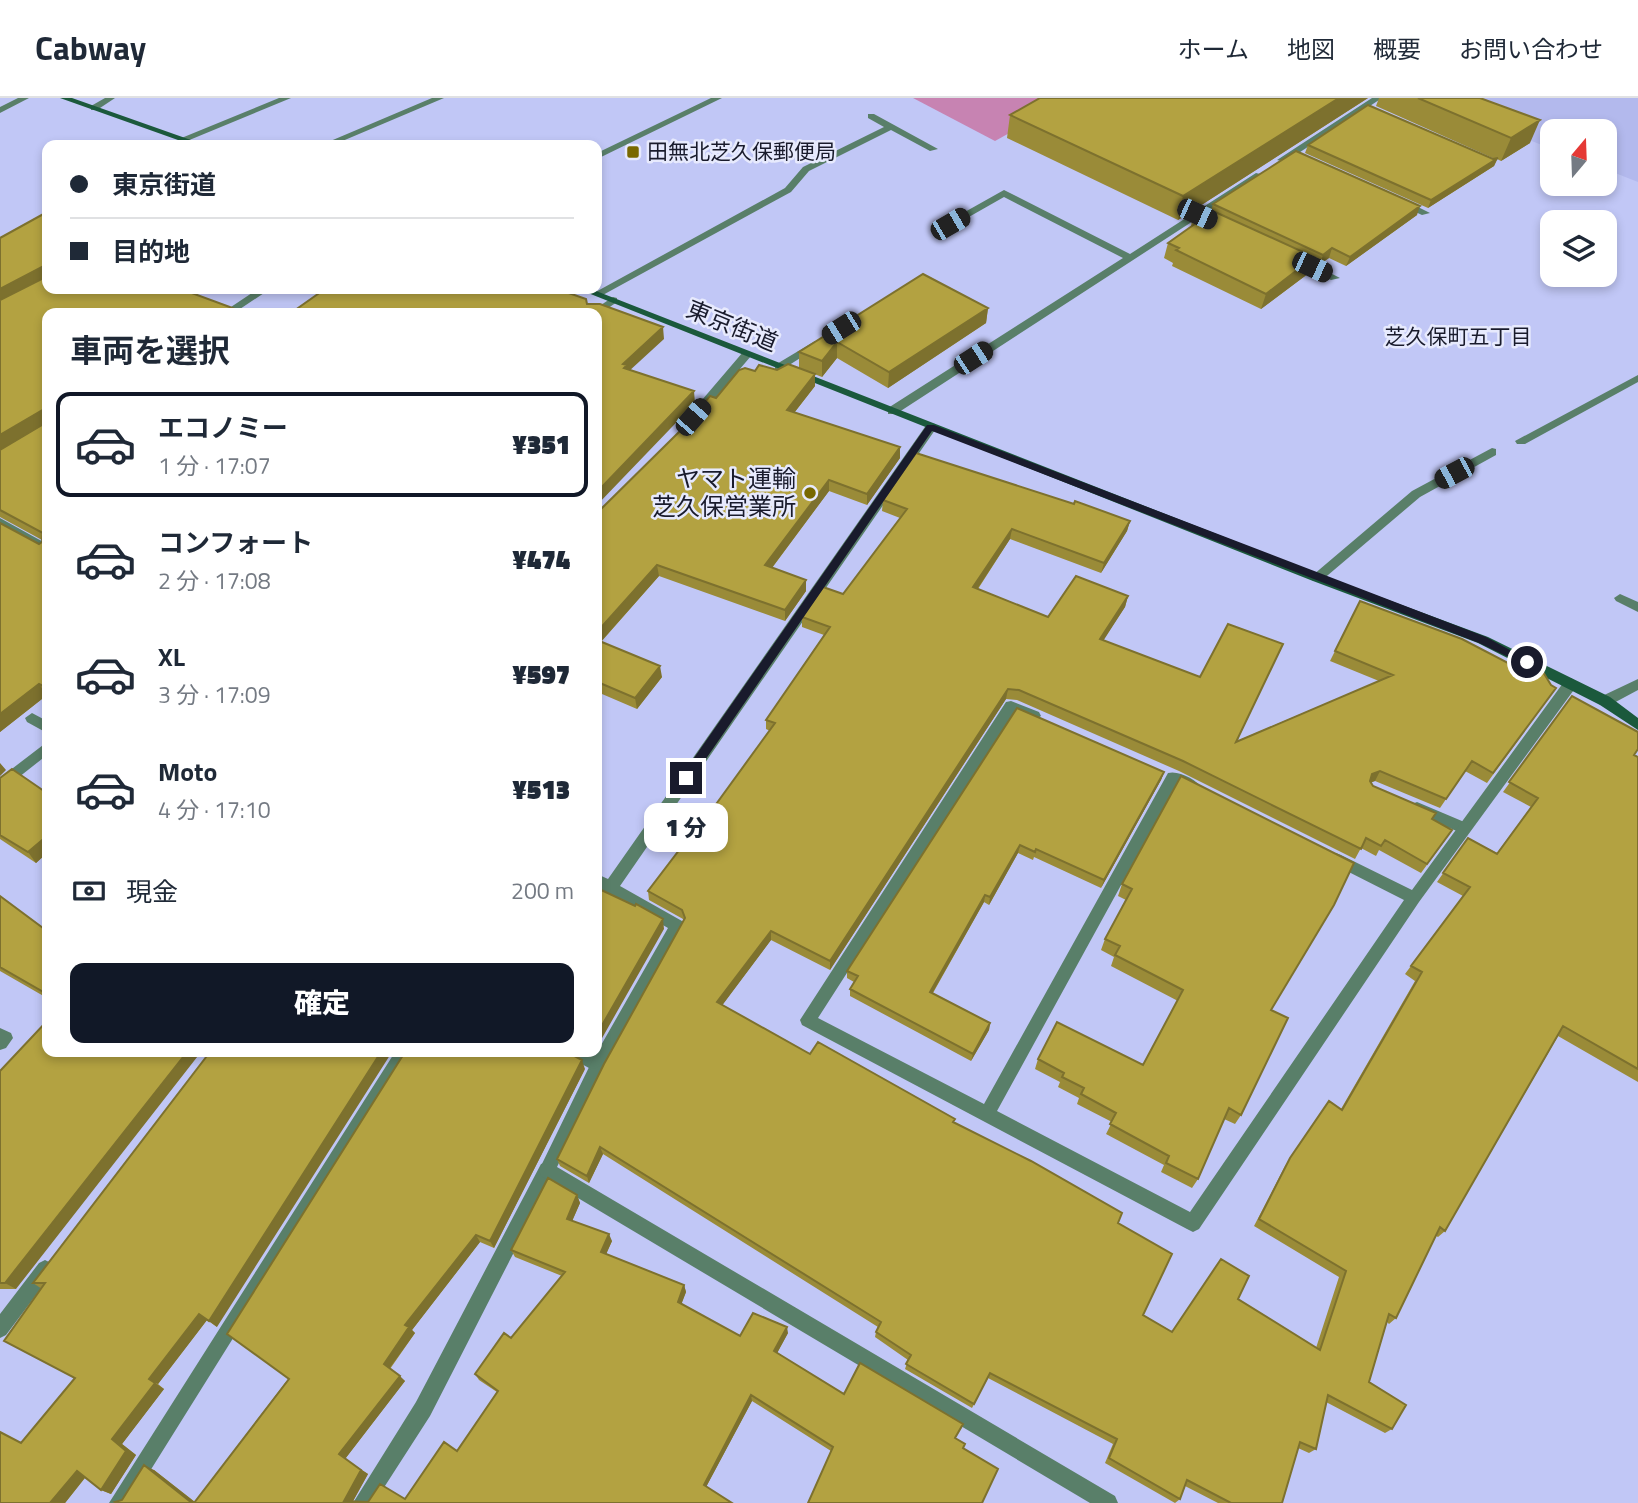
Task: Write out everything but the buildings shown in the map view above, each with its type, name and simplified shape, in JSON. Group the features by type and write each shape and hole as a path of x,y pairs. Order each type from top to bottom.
{"street":[{"path":"0,110 25,98"},
{"path":"64,98 184,139 288,98"},
{"path":"94,108 111,98"},
{"path":"338,140 440,98"},
{"path":"602,154 718,98"},
{"path":"892,411 1378,98"},
{"path":"1364,107 1376,113"},
{"path":"871,117 933,149"},
{"path":"602,291 788,190 806,169 890,127"},
{"path":"1293,153 1305,158"},
{"path":"950,224 1004,193 1130,258"},
{"path":"1389,196 1425,213"},
{"path":"1197,214 1210,220"},
{"path":"1285,254 1335,278"},
{"path":"235,308 257,294"},
{"name":"東京街道","path":"597,294 930,427 1483,640 1605,701 1638,725"},
{"path":"601,308 613,300"},
{"path":"779,367 824,339"},
{"path":"693,417 747,354"},
{"path":"1521,441 1638,377"},
{"path":"363,1503 423,1409 598,1066 677,926 603,884 930,427"},
{"path":"1317,578 1416,494 1492,452"},
{"path":"0,522 42,546"},
{"path":"1620,598 1638,607"},
{"path":"1048,722 1011,706 808,1020 1193,1223 1414,898 1571,683"},
{"path":"1605,701 1638,684"},
{"path":"32,718 42,725"},
{"path":"0,786 42,751"},
{"path":"986,1114 1167,774 1209,795"},
{"path":"1408,804 1464,828"},
{"path":"1317,850 1414,898"},
{"path":"0,1035 5,1038 0,1042"},
{"path":"119,1503 401,1057"},
{"path":"583,1057 598,1066"},
{"path":"547,1170 1108,1503"},
{"path":"0,1329 54,1257"}],"shaded area":[{"path":"913,98 1073,98 995,141"},
{"path":"1422,98 1638,98 1638,182 1617,174 1617,119 1540,119 1540,144"}],"place":[{"name":"田無北芝久保郵便局","path":"633,152"},
{"name":"ヤマト運輸 芝久保営業所","path":"810,493"}],"district":[{"name":"芝久保町五丁目","path":"1458,337"}],"route":[{"path":"686,778 930,427 1483,640 1527,662"}]}
